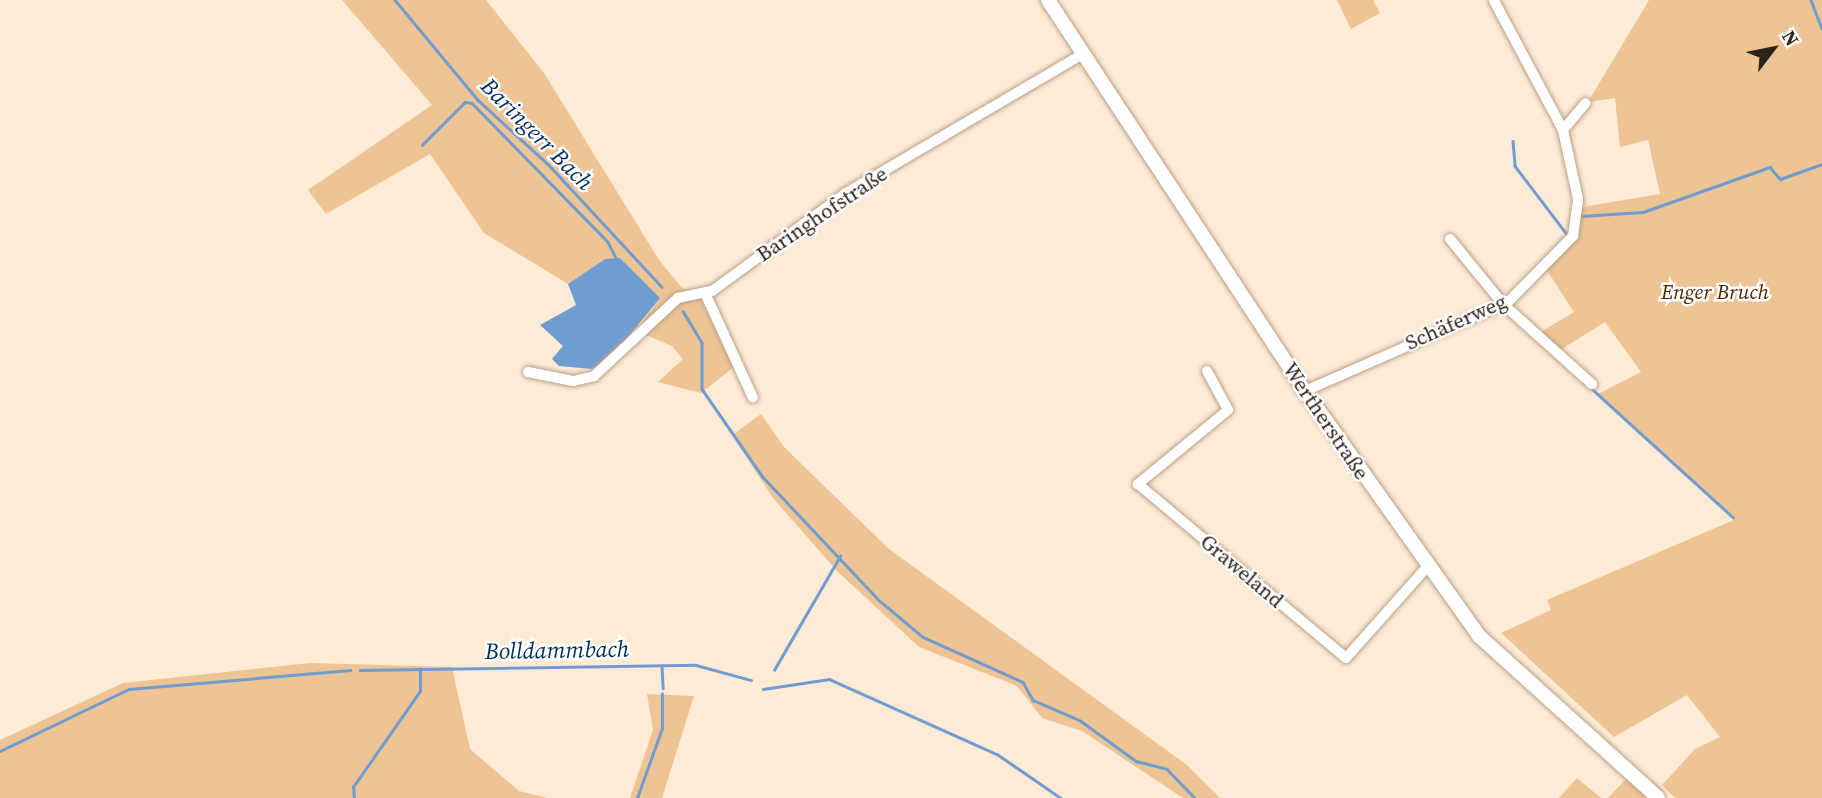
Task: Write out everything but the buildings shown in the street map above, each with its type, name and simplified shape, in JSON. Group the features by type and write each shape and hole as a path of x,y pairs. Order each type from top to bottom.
{"main road":[{"name":"Wertherstraße","path":"1048,0 1305,391 1427,567 1479,636 1658,798"}],"street":[{"path":"1494,2 1563,130 1586,103"},
{"name":"Baringhofstraße","path":"528,372 573,382 611,366 678,298 705,293 846,193 1083,54"},
{"name":"Schäferweg","path":"1305,391 1503,304 1549,262 1577,225 1578,199 1563,130"},
{"path":"1450,239 1503,304 1592,384"},
{"path":"705,293 753,398"},
{"name":"Graweland","path":"1207,371 1227,410 1138,484 1346,658 1427,567"}],"green space":[{"path":"342,0 486,0 544,73 659,260 683,289 697,291 734,367 701,393 658,382 683,359 672,346 646,335 641,323 660,298 605,259 568,284 484,233 430,154 326,214 308,190 432,105"},
{"path":"1337,0 1373,0 1380,13 1351,29"},
{"name":"Enger Bruch","path":"1649,0 1822,0 1822,798 1675,798 1662,785 1695,749 1720,737 1687,695 1614,737 1501,633 1551,610 1547,600 1734,520 1596,395 1641,372 1605,322 1559,351 1539,333 1574,312 1546,269 1577,238 1582,207 1660,194 1648,140 1620,147 1615,98 1588,102"},
{"path":"761,414 784,447 889,549 1187,765 1220,798 1183,798 1082,731 1042,718 1017,686 919,647 837,571 773,498 732,435"},
{"path":"310,663 452,667 470,749 519,791 548,798 0,798 0,740 123,683"},
{"path":"647,694 694,696 662,798 630,798 653,730"},
{"path":"1629,776 1653,798 1608,798"},
{"path":"1577,778 1601,798 1559,798"}],"water":[{"path":"620,258 660,298 611,358 592,369 559,366 552,359 563,346 540,325 576,305 568,284 605,259"}],"waterway":[{"name":"Baringerr Bach","path":"395,0 478,100 549,165 662,287"},
{"path":"1811,0 1822,28"},
{"path":"422,145 465,102 472,103 608,242 616,258"},
{"path":"1513,141 1515,166 1566,233"},
{"path":"1581,216 1643,212 1770,167 1780,179 1822,164"},
{"path":"683,311 702,343 702,389 763,477 880,601 923,637 1023,682 1033,700 1081,721 1136,761 1167,769 1195,798"},
{"path":"1591,388 1733,517"},
{"name":"Bolldammbach","path":"774,670 840,556"},
{"name":"Bolldammbach","path":"360,670 696,665 751,680"},
{"path":"662,666 663,688"},
{"path":"354,798 353,787 420,691 420,669"},
{"name":"Bolldammbach","path":"0,751 129,689 350,670"},
{"name":"Bolldammbach","path":"763,689 829,679 997,754 1061,798"},
{"path":"637,798 662,728 662,694"}]}
